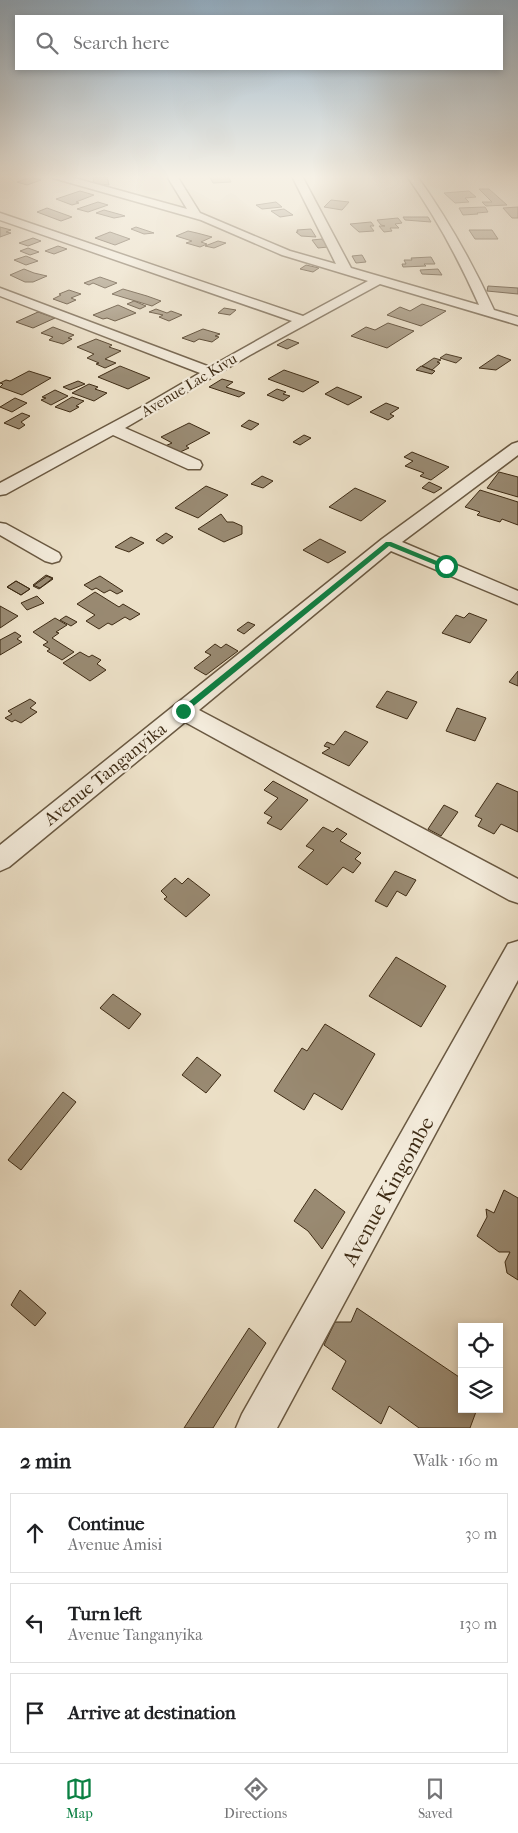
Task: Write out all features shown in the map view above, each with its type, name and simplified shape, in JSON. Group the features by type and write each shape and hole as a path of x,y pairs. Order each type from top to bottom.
{"street":[{"path":"77,243 305,321"},
{"path":"259,243 378,281 518,321"},
{"path":"331,243 346,271"},
{"path":"455,243 467,264 488,313"},
{"name":"Avenue Lac Kivu","path":"0,490 378,281"},
{"path":"0,292 211,372"},
{"path":"113,429 194,465"},
{"name":"Avenue Tanganyika","path":"0,860 389,543 518,447"},
{"path":"0,528 52,557"},
{"path":"389,543 518,598"},
{"path":"183,711 518,892"},
{"name":"Avenue Kingombe","path":"256,1428 518,953"}],"building":[{"path":"20,243 37,243 28,246"},
{"path":"186,243 203,243 207,244 200,247"},
{"path":"214,243 226,243 214,248 205,246"},
{"path":"314,243 325,243 328,247 318,248"},
{"path":"58,246 67,249 54,254 45,251"},
{"path":"28,248 39,252 30,255 20,251"},
{"path":"362,255 366,262 356,263 352,256"},
{"path":"26,256 38,261 26,265 14,260"},
{"path":"431,257 435,264 403,267 402,264 406,264 404,260 412,260 411,258"},
{"path":"306,265 319,268 313,272 300,269"},
{"path":"24,269 47,276 33,282 25,282 10,275"},
{"path":"438,269 442,275 422,274 420,270"},
{"path":"100,277 117,283 105,288 93,283 89,285 84,283"},
{"path":"488,286 518,288 518,294 487,291"},
{"path":"123,289 161,301 152,306 112,294"},
{"path":"69,290 81,294 71,298 76,300 67,304 53,299 61,295 59,294"},
{"path":"134,301 146,306 140,309 127,304"},
{"path":"422,304 446,311 421,326 387,315 400,307 410,311"},
{"path":"118,305 136,313 115,321 93,315"},
{"path":"224,308 236,310 230,315 218,313"},
{"path":"156,309 182,315 169,321 159,317 163,315 149,312"},
{"path":"38,312 55,318 33,328 16,322"},
{"path":"388,323 414,331 387,348 351,336 366,327 375,330"},
{"path":"53,327 74,335 68,338 72,339 63,344 49,340 53,337 41,333"},
{"path":"203,329 220,334 215,336 219,337 212,342 199,339 194,342 182,338"},
{"path":"96,339 112,345 109,347 121,351 105,359 116,363 105,368 87,358 94,354 77,347"},
{"path":"288,339 299,343 287,349 277,345"},
{"path":"446,354 462,358 456,363 440,358"},
{"path":"498,355 511,360 496,370 479,368"},
{"path":"434,358 441,360 437,362 440,363 432,370 422,366"},
{"path":"120,366 150,378 128,389 98,377"},
{"path":"421,366 435,371 432,374 416,370"},
{"path":"284,370 319,382 303,392 268,379"},
{"path":"29,371 51,378 22,395 0,387 3,384 0,383 6,380 10,381"},
{"path":"222,379 233,382 226,387 245,393 239,397 209,387"},
{"path":"78,381 85,384 70,390 63,387"},
{"path":"89,384 98,387 95,389 107,393 94,401 72,393"},
{"path":"337,387 362,397 348,405 325,394"},
{"path":"277,389 286,392 283,394 290,396 283,401 267,395"},
{"path":"55,390 68,396 51,405 41,400 46,398 42,397"},
{"path":"72,397 84,401 76,406 79,407 70,412 55,407"},
{"path":"15,398 27,403 12,412 0,407"},
{"path":"386,403 399,408 390,414 394,416 388,420 370,412"},
{"path":"22,413 30,416 21,422 25,425 19,429 4,423"},
{"path":"249,420 259,424 251,430 241,426"},
{"path":"189,423 210,433 186,446 189,448 178,453 165,446 172,443 161,437"},
{"path":"304,435 311,438 300,445 293,442"},
{"path":"412,452 449,467 431,480 420,476 424,473 405,466 413,461 404,457"},
{"path":"499,472 518,477 518,497 487,488"},
{"path":"262,476 273,481 263,488 251,484"},
{"path":"429,482 442,488 434,493 422,488"},
{"path":"206,486 228,495 198,518 175,508"},
{"path":"355,488 386,501 361,521 329,507"},
{"path":"480,490 518,502 518,525 502,519 500,522 477,515 480,512 465,507"},
{"path":"221,514 227,522 233,522 242,526 242,534 224,542 198,529"},
{"path":"166,533 173,537 163,544 156,540"},
{"path":"131,537 144,543 129,552 115,547"},
{"path":"320,539 346,552 328,563 303,550"},
{"path":"46,575 53,578 40,588 33,585"},
{"path":"47,576 53,579 39,589 33,586"},
{"path":"100,576 123,591 117,594 110,590 104,593 96,588 92,590 84,585"},
{"path":"16,581 30,589 21,595 7,587"},
{"path":"16,581 30,589 21,595 7,587"},
{"path":"95,592 119,607 123,604 140,614 130,620 125,617 112,625 108,623 99,629 86,621 95,615 77,604"},
{"path":"37,596 44,603 27,610 21,603"},
{"path":"0,606 18,616 0,628"},
{"path":"469,613 487,620 470,643 442,633 456,615 464,618"},
{"path":"66,616 77,622 71,626 60,620"},
{"path":"55,618 67,625 56,632 59,633 52,638 74,652 62,660 47,651 50,649 43,645 48,642 33,632"},
{"path":"248,622 255,625 244,634 237,630"},
{"path":"15,632 21,636 17,639 22,642 0,655 0,640"},
{"path":"215,644 221,648 226,644 238,651 206,675 194,668 211,655 205,652"},
{"path":"80,652 101,660 97,664 106,670 90,681 63,663"},
{"path":"518,671 518,686 509,682"},
{"path":"387,691 417,702 407,719 376,707"},
{"path":"30,699 36,703 30,708 37,712 21,723 15,720 12,722 5,718 12,714 8,711"},
{"path":"457,708 486,718 475,741 446,731"},
{"path":"345,731 368,742 349,766 322,753 330,748 324,746 327,742 334,745"},
{"path":"273,781 308,800 281,830 267,823 272,817 264,813 278,798 264,790"},
{"path":"497,783 518,792 518,832 501,824 494,834 478,826 482,819 475,816"},
{"path":"444,805 458,812 441,836 428,829"},
{"path":"323,827 333,832 337,828 347,834 340,841 361,853 355,859 361,863 353,873 343,867 327,885 298,867 314,850 306,846"},
{"path":"395,871 416,880 406,896 397,891 387,907 375,901"},
{"path":"175,878 182,884 188,878 210,895 186,917 164,899 167,897 161,891"},
{"path":"396,957 446,986 421,1027 369,996"},
{"path":"113,994 141,1014 129,1029 100,1008"},
{"path":"325,1024 375,1054 342,1110 314,1093 304,1110 274,1091 302,1048 307,1051"},
{"path":"197,1057 221,1075 206,1093 182,1075"},
{"path":"63,1092 76,1102 21,1170 8,1160"},
{"path":"315,1189 345,1212 322,1249 308,1231 294,1221"},
{"path":"504,1190 518,1198 518,1280 507,1273 505,1262 510,1252 499,1252 477,1236 487,1217 486,1209 494,1213"},
{"path":"20,1290 46,1313 35,1326 11,1305"},
{"path":"357,1308 458,1376 458,1413 476,1413 470,1428 419,1428 389,1406 381,1424 332,1389 346,1361 324,1345 335,1322 351,1322"},
{"path":"249,1328 266,1343 213,1428 184,1428"}],"route":[{"path":"183,711 389,543 446,566"}]}
